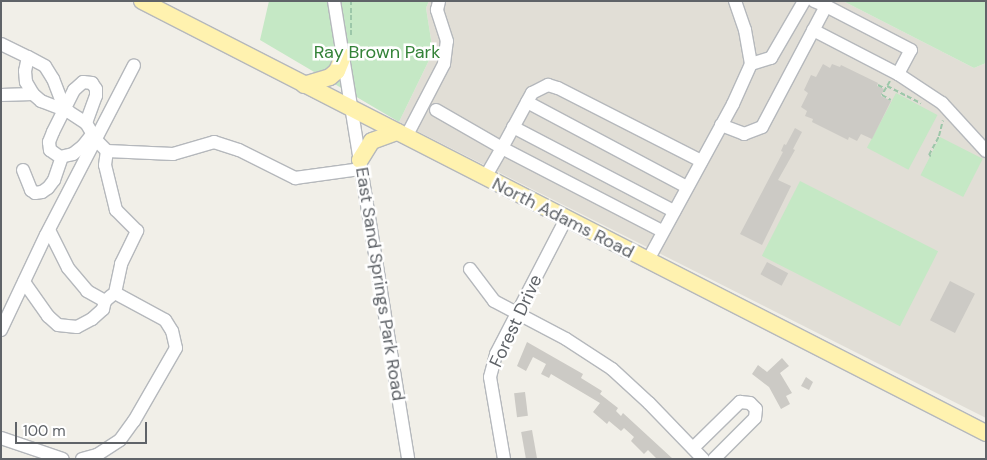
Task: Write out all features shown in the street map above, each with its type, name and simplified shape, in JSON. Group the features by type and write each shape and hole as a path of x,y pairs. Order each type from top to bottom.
{"main road":[{"name":"North Adams Road","path":"142,1 163,6 352,110 986,433"},
{"path":"304,85 330,78 337,71 344,56"},
{"path":"360,164 372,141 401,134"}],"street":[{"name":"East Sand Springs Park Road","path":"334,1 408,459"},
{"path":"401,134 444,64 447,41 438,17 439,1"},
{"path":"648,260 721,125 751,64 745,30 735,1"},
{"path":"751,64 771,58 804,1"},
{"path":"721,125 744,134 762,127 813,30 820,4 911,50 896,73"},
{"path":"813,30 896,73 942,102 986,151"},
{"path":"1,44 45,66 53,79 65,110"},
{"path":"24,282 48,316 58,325 77,327 97,314 110,297 121,264 137,231 116,210 105,165 107,151 92,132 65,110 41,101 33,94 26,82 25,71 28,57"},
{"path":"1,330 92,132 96,96 95,86 92,83 83,82 78,86 65,110 49,142 50,150 62,157 73,154 83,146 92,132 134,65"},
{"path":"485,178 532,93 548,86 558,88 701,161"},
{"path":"1,95 33,94"},
{"path":"527,102 687,187"},
{"path":"436,110 502,148 662,231"},
{"path":"513,127 674,211"},
{"path":"107,151 173,154 214,142 239,150 295,178 360,164"},
{"path":"23,170 31,190 42,192 54,180 62,157"},
{"name":"Forest Drive","path":"504,459 490,377 496,354 566,219"},
{"path":"47,233 68,268 87,291 110,297 165,320 172,331 176,348 134,421 120,440 97,455 82,459"},
{"path":"470,269 494,301 566,339 612,369 649,403 704,459"},
{"path":"693,448 740,402 750,403 756,409 755,418 714,459"},
{"path":"1,438 63,459"}],"path":[{"path":"891,100 882,95 896,73"},
{"path":"878,85 886,89"},
{"path":"887,86 928,106"},
{"path":"931,156 929,155 939,136 944,115"}],"shaded area":[{"path":"429,1 843,1 974,68 986,63 986,418 399,122 433,52 426,8"}],"green space":[{"name":"Ray Brown Park","path":"269,1 429,1 426,8 433,52 399,122 260,40"},
{"path":"843,1 986,1 986,63 974,68"},
{"path":"896,93 937,115 908,170 867,148"},
{"path":"940,137 983,159 963,197 920,175"},
{"path":"800,181 938,251 900,326 762,256"}],"building":[{"path":"823,64 830,68 832,64 840,67 841,65 878,83 877,86 884,89 881,96 891,101 872,139 861,134 857,141 849,137 848,140 812,122 813,119 805,116 807,111 801,107 808,93 804,90 811,75 816,77"},
{"path":"795,128 802,132 793,149 795,150 778,180 791,186 762,245 740,234 783,152 781,151 784,144 786,145"},
{"path":"767,262 788,273 782,286 760,274"},
{"path":"950,281 975,294 955,333 930,320"},
{"path":"527,342 583,374 581,378 602,391 600,394 618,408 616,411 621,416 623,413 673,459 657,459 648,450 644,454 631,441 634,437 624,428 621,431 609,421 607,424 593,412 600,403 551,374 549,378 541,374 546,364 533,357 526,371 517,366"},
{"path":"782,358 789,366 780,373 792,393 786,396 790,404 781,409 769,387 752,374 758,365 767,372"},
{"path":"806,377 813,382 809,390 801,386"},
{"path":"525,392 528,416 517,417 514,393"},
{"path":"532,430 537,459 526,459 521,432"}]}
